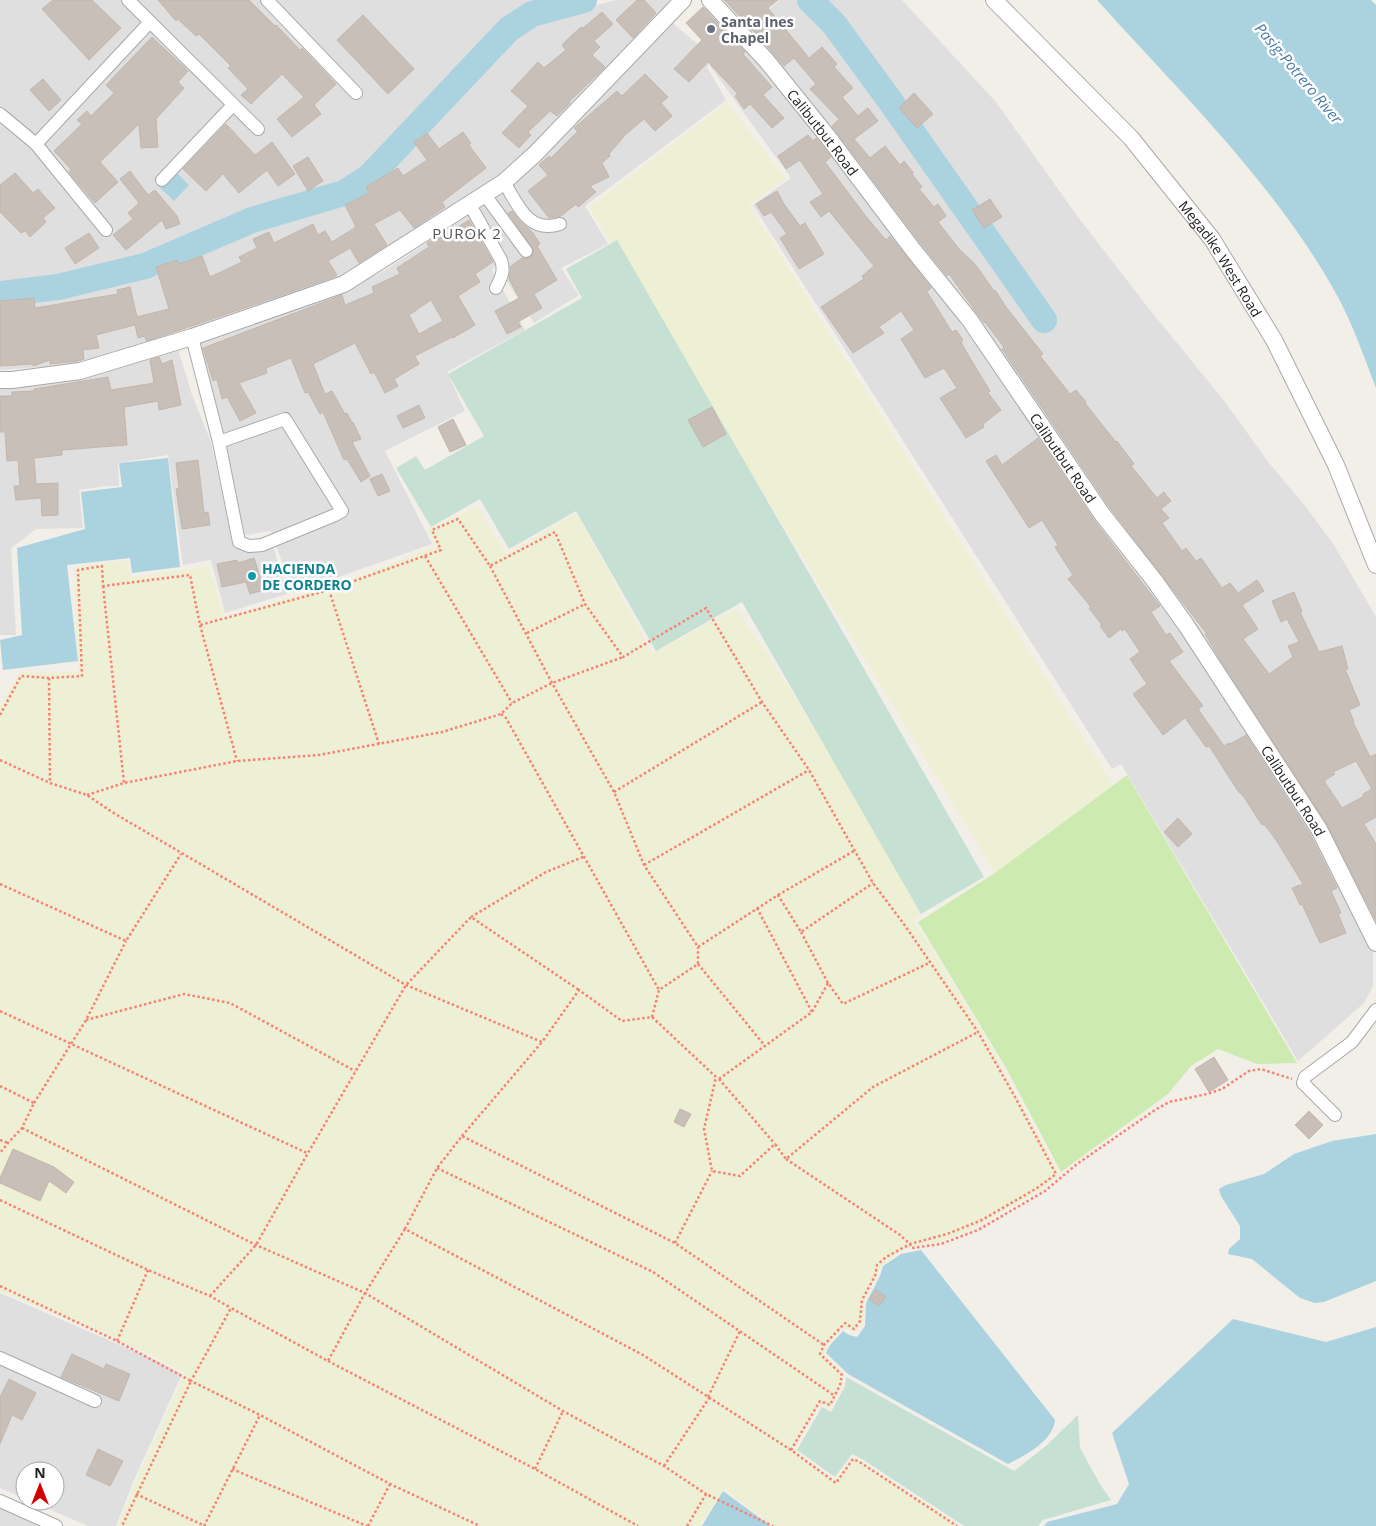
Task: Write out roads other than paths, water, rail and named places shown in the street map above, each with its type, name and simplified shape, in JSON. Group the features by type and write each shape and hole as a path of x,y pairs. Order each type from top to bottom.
{"street":[{"path":"267,0 356,93"},
{"path":"0,380 80,371 192,337 344,284 504,182 535,154 683,0"},
{"name":"Calibutbut Road","path":"710,0 766,60 969,319 1102,514 1165,595 1319,829 1376,943"},
{"name":"Megadike West Road","path":"994,0 1131,138 1212,239 1274,340 1336,465 1376,565"},
{"path":"135,3 150,22 258,129"},
{"path":"36,144 150,22"},
{"path":"162,180 233,105"},
{"path":"0,114 36,144 106,230"},
{"path":"504,182 526,218 537,225 550,227 560,224"},
{"path":"485,195 526,251"},
{"path":"470,205 501,260 503,267 502,276 496,288"},
{"path":"192,337 219,442 239,542 249,546 262,545 335,516 342,511 285,419 219,442"},
{"path":"1335,1115 1303,1082 1305,1077 1352,1042 1376,1010"},
{"path":"0,1358 94,1401"},
{"path":"0,1501 56,1526"}],"water":[{"name":"Pasig-Potrero River","path":"1097,0 1371,0 1376,5 1376,388 1357,338 1340,301 1310,251 1283,212 1224,139"},
{"path":"174,170 189,185 174,201 158,186"},
{"path":"168,458 180,567 132,573 130,558 67,565 78,661 3,670 0,640 22,635 17,548 85,529 81,492 122,487 119,463"},
{"path":"1376,1134 1376,1281 1324,1302 1315,1303 1300,1298 1252,1259 1228,1254 1229,1249 1240,1239 1240,1226 1221,1196 1219,1189 1226,1185 1264,1174 1294,1154 1332,1141"},
{"path":"921,1250 1055,1420 1053,1428 1044,1441 1030,1452 1008,1464 848,1374 826,1353 831,1344 843,1331 857,1337 865,1326 866,1303 883,1266 901,1254"},
{"path":"1233,1319 1326,1342 1376,1327 1376,1526 1044,1526 1047,1522 1117,1504 1129,1484 1112,1433"},
{"path":"723,1491 771,1526 702,1526"}],"waterway":[{"path":"0,294 58,287 145,266 252,220 344,193 369,177 509,29 532,14 584,0"},
{"path":"810,0 834,24 1044,320"}],"place":[{"name":"Santa Ines Chapel","path":"711,29"},
{"name":"HACIENDA DE CORDERO","path":"252,576"}],"district":[{"name":"PUROK 2","path":"467,233"}]}
